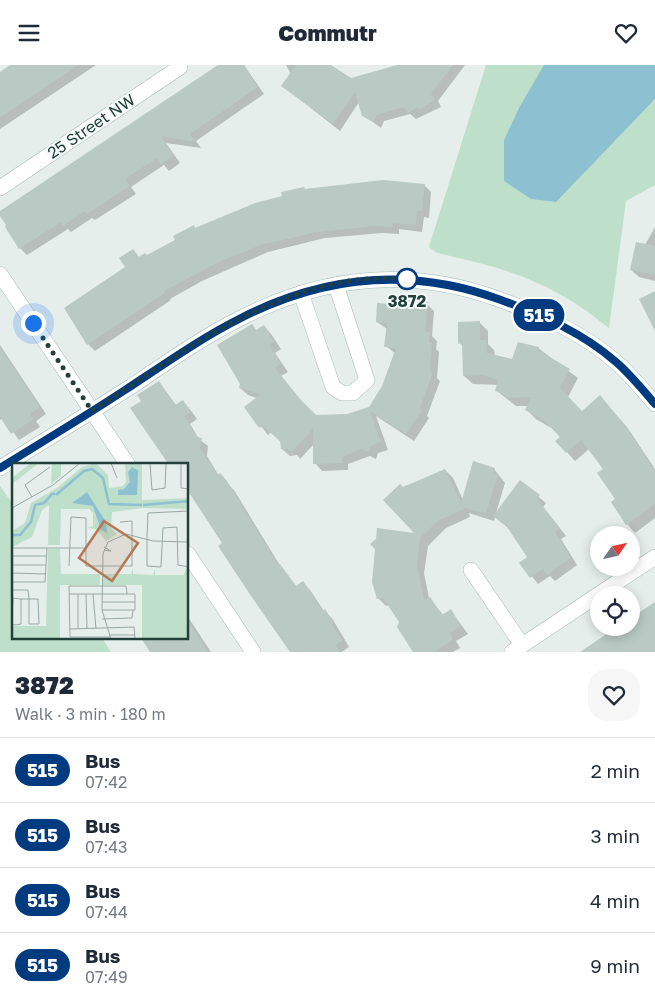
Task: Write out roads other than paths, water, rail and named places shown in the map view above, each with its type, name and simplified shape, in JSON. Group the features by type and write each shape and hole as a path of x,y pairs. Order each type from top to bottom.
{"street":[{"name":"25 Street NW","path":"0,187 181,66"},
{"path":"0,274 127,463"},
{"path":"0,468 241,317 301,293 374,279 426,280 472,289 528,309 573,331 617,362 655,404"},
{"path":"301,293 333,387 342,393 353,393 367,380 336,285"},
{"path":"189,556 253,652"},
{"path":"472,570 517,649 655,557"}],"water":[{"path":"544,65 655,65 655,99 556,202 531,199 504,181 504,140 519,108"}],"place":[{"name":"3872","path":"407,279"}]}
